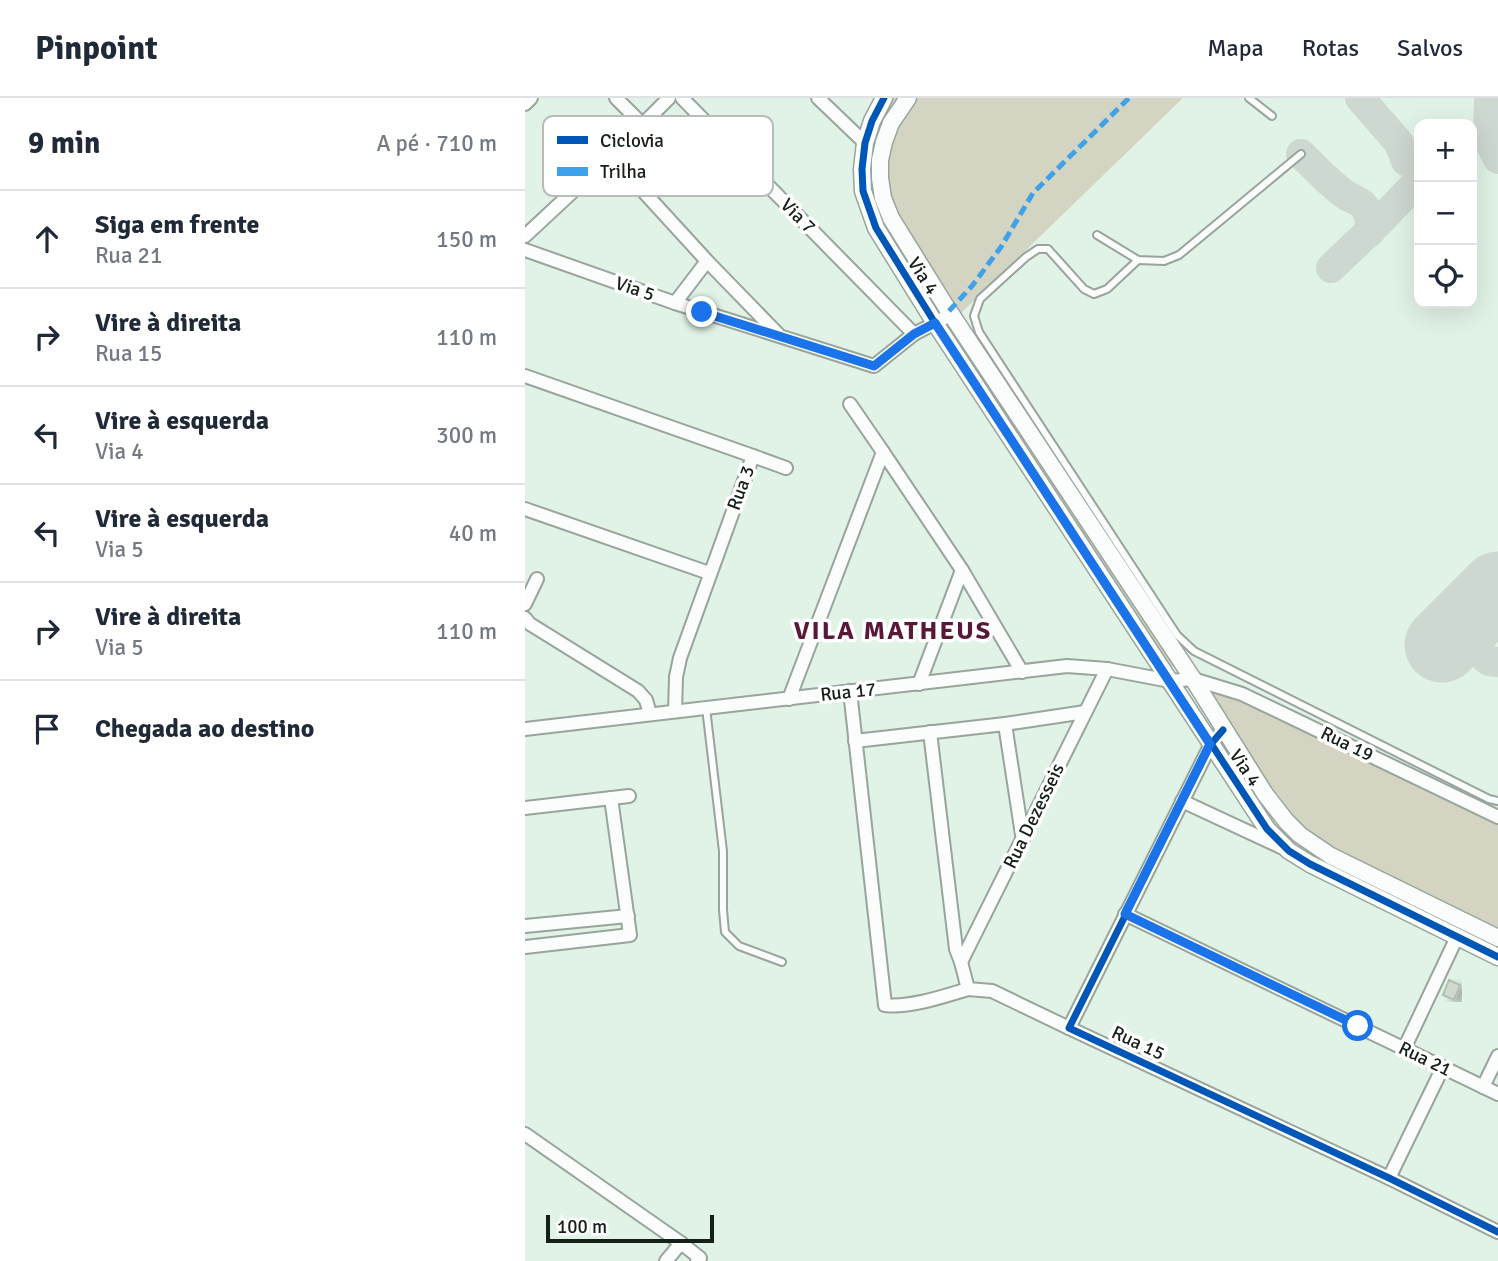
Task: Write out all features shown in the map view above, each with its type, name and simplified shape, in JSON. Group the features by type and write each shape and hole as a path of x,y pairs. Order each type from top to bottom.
{"street":[{"path":"525,104 531,98"},
{"path":"616,98 634,116"},
{"path":"650,116 669,98"},
{"name":"Via 7","path":"682,98 700,116"},
{"path":"818,98 865,143"},
{"name":"Via 4","path":"884,98 871,121 862,169 863,191 876,228 935,323 1267,828 1289,851 1310,864 1498,957"},
{"name":"Via 4","path":"908,98 891,123 880,160 883,198 891,218 950,312 1193,679 1274,808 1314,846 1331,856 1498,938"},
{"name":"Via 7","path":"773,191 914,334"},
{"path":"525,236 568,196"},
{"path":"648,196 781,336"},
{"name":"Via 5","path":"525,250 675,303 874,366 914,334 950,312"},
{"path":"675,303 707,261"},
{"name":"Rua 3","path":"525,376 753,456 680,657 676,677 675,711"},
{"path":"850,404 962,570 1022,672"},
{"path":"789,699 883,452"},
{"path":"753,456 786,468"},
{"path":"525,509 709,573"},
{"path":"919,684 962,570"},
{"path":"525,604 537,579"},
{"path":"525,618 530,624 638,691 646,701 650,714"},
{"name":"Rua 17","path":"525,729 1067,666 1107,669 1170,681 1193,679"},
{"name":"Rua Dezesseis","path":"961,962 1107,669"},
{"name":"Rua 19","path":"1193,679 1242,694 1498,817"},
{"path":"850,691 855,741 1085,712"},
{"path":"1005,723 1023,841"},
{"path":"1069,1028 1210,744 1223,730"},
{"path":"930,732 956,949 968,989"},
{"name":"Rua 15","path":"855,741 885,1005 936,999 968,989 992,990 1498,1231"},
{"path":"525,808 629,796"},
{"path":"525,947 630,935 611,798"},
{"path":"1182,801 1289,851"},
{"name":"Rua 21","path":"1125,914 1498,1094"},
{"path":"525,926 628,916"},
{"path":"1404,1049 1457,937"},
{"path":"1483,1087 1498,1056"},
{"path":"1389,1178 1443,1067"},
{"path":"525,1134 681,1243 700,1258 697,1261"},
{"path":"666,1261 681,1243"}],"lane":[{"path":"1249,98 1272,116"},
{"path":"1097,235 1139,260 1164,261 1179,255 1301,154"},
{"path":"1139,260 1107,289 1094,294 1084,289 1048,249 1038,249 979,299 974,316 979,332 1177,635 1194,651 1489,799 1498,801"},
{"path":"706,708 723,851 725,932 739,946 782,962"}],"green space":[{"path":"892,98 901,98 874,175 939,309 937,311 889,242 869,191 869,149 885,107"},
{"path":"916,98 1183,98 961,313 906,232 889,194 887,160 896,128"},
{"path":"950,328 1174,666 1169,669 948,331"},
{"path":"1217,692 1245,701 1498,823 1498,927 1493,929 1327,846 1290,819 1206,693"},
{"path":"1228,749 1271,813 1498,944 1498,951 1300,850 1278,832 1224,752"}],"building":[{"path":"1449,980 1460,985 1454,1000 1443,995"}],"taxiway":[{"path":"1360,98 1399,143 1406,161 1414,165"},
{"path":"1489,98 1488,139 1498,159"},
{"path":"1301,154 1337,189 1364,206 1369,217 1370,232"},
{"path":"1331,268 1417,182"},
{"path":"1454,632 1489,661 1498,662"}],"runway":[{"path":"1442,645 1498,589"}],"marked path":[{"path":"949,311 1001,247 1033,193 1129,98"}],"cycle path":[{"path":"884,98 872,121 865,143 862,169 863,191 876,228 935,323 1267,829 1289,851 1310,864 1498,957"},
{"path":"1223,730 1211,744 1069,1028 1498,1232"}],"district":[{"name":"VILA MATHEUS","path":"893,631"}],"route":[{"path":"702,312 874,366 914,334 935,323 1210,744 1125,914 1358,1026"}]}
